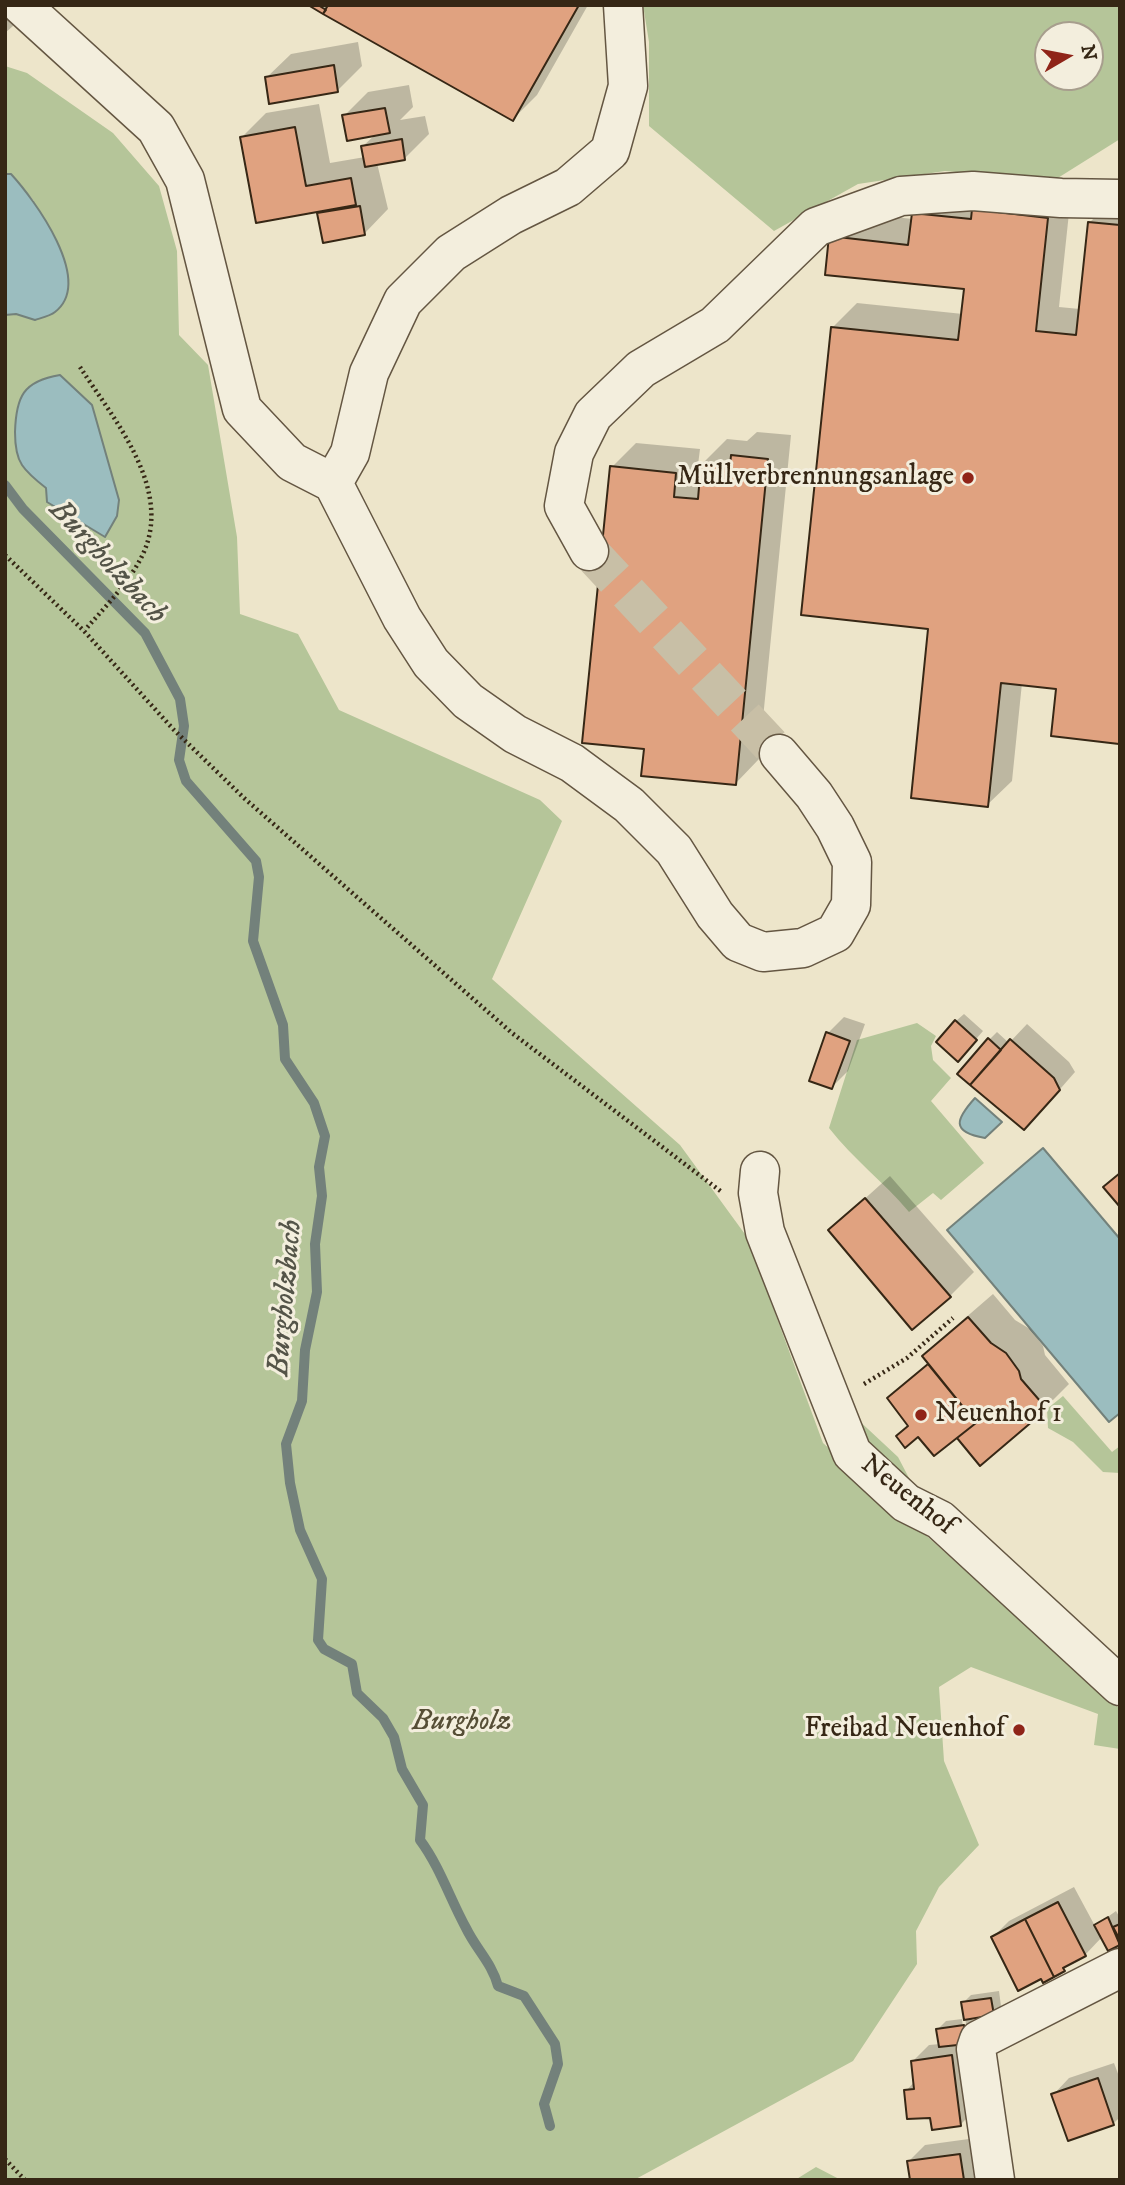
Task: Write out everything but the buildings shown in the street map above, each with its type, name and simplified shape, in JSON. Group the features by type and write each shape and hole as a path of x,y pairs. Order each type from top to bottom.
{"lane":[{"path":"21,5 156,128 185,180 242,410 292,462 333,483 402,618 431,663 477,707 515,734 572,763 629,805 674,850 715,915 738,943 763,952 803,948 835,933 851,905 852,862 835,827 814,795 779,754"},
{"path":"333,483 350,453 369,373 403,302 451,253 511,215 568,187 610,151 628,86 622,5"},
{"path":"589,551 564,506 574,453 593,415 640,369 715,325 816,227 901,196 974,191 1061,198 1120,199"},
{"name":"Neuenhof","path":"760,1171 758,1193 765,1233 852,1453 906,1503 940,1520 1120,1686"},
{"path":"995,2180 976,2049 979,2040 1120,1968"}],"path":[{"path":"80,367 145,470 152,526 142,557 122,587 85,631"},
{"path":"5,555 85,631 174,730 244,798 512,1033 709,1180 765,1233"},
{"path":"831,1405 907,1358 953,1318"},
{"path":"5,2159 24,2180"}],"green space":[{"path":"643,5 1120,5 1120,139 1053,181 945,171 858,184 774,231 649,126 649,42"},
{"name":"Burgholz","path":"5,66 27,73 113,133 159,186 177,251 179,335 208,365 237,537 240,614 298,634 339,710 540,800 562,821 492,979 680,1145 747,1237 823,1443 1120,1709 1120,1749 1094,1745 1098,1714 971,1667 939,1687 944,1761 979,1845 939,1887 916,1931 917,1964 853,2061 634,2180 5,2180 5,315 16,314 35,320 34,201 11,174 5,174","holes":["92,405 119,500 117,516 104,537 47,502 46,488 20,463"]},
{"path":"917,1023 936,1036 931,1046 933,1060 951,1078 931,1101 984,1163 941,1200 933,1193 909,1212 829,1128 857,1040"},
{"path":"1063,1396 1112,1452 1120,1446 1120,1473 1103,1472 1073,1442 1048,1428 1047,1409"},
{"path":"854,1416 898,1457 920,1499 862,1449"},
{"path":"816,2167 841,2180 795,2180"}],"water":[{"path":"5,174 11,174 46,220 65,261 68,281 66,298 55,312 35,320 16,314 5,315"},
{"path":"60,375 92,405 119,500 117,516 105,537 47,502 46,488 24,468 17,453 15,436 20,400 30,386"},
{"path":"975,1098 1002,1122 985,1138 966,1132 960,1124 964,1112"},
{"path":"1043,1148 1120,1239 1120,1413 1109,1422 947,1230"}],"waterway":[{"name":"Burgholzbach","path":"5,485 23,509 145,633 180,699 184,726 179,760 186,781 256,861 259,877 253,941 283,1025 285,1059 314,1103 325,1136 319,1167 322,1196 315,1244 317,1292 305,1350 302,1401 286,1444 290,1483 300,1530 322,1579 318,1640 324,1649 352,1664 357,1693 383,1718 394,1737 402,1769 423,1805 420,1840 470,1936 492,1970 498,1986 524,1996 555,2044 558,2064 544,2104 550,2126"}],"tunnel":[{"path":"589,551 779,754"}],"place":[{"name":"Müllverbrennungsanlage","path":"968,478"},
{"name":"Neuenhof 1","path":"921,1415"},
{"name":"Freibad Neuenhof","path":"1019,1730"}]}
